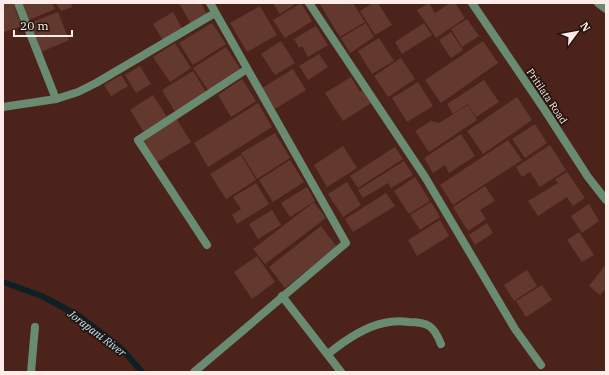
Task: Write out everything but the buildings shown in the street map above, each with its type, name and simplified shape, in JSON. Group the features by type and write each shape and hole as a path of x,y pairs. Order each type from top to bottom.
{"street":[{"path":"18,3 56,99"},
{"path":"194,372 346,243 210,3"},
{"path":"309,3 424,177 512,322 541,365"},
{"name":"Pritilata Road","path":"472,3 588,177 606,200"},
{"path":"598,3 606,9"},
{"path":"3,107 56,99 78,92 215,13"},
{"path":"207,245 138,140 247,69"},
{"path":"282,296 341,372"},
{"path":"328,354 339,345 372,327 397,321 428,324 433,328 440,344"},
{"path":"31,372 35,327"}],"waterway":[{"name":"Jorapani River","path":"3,282 42,296 79,316 122,349 142,372"}]}
